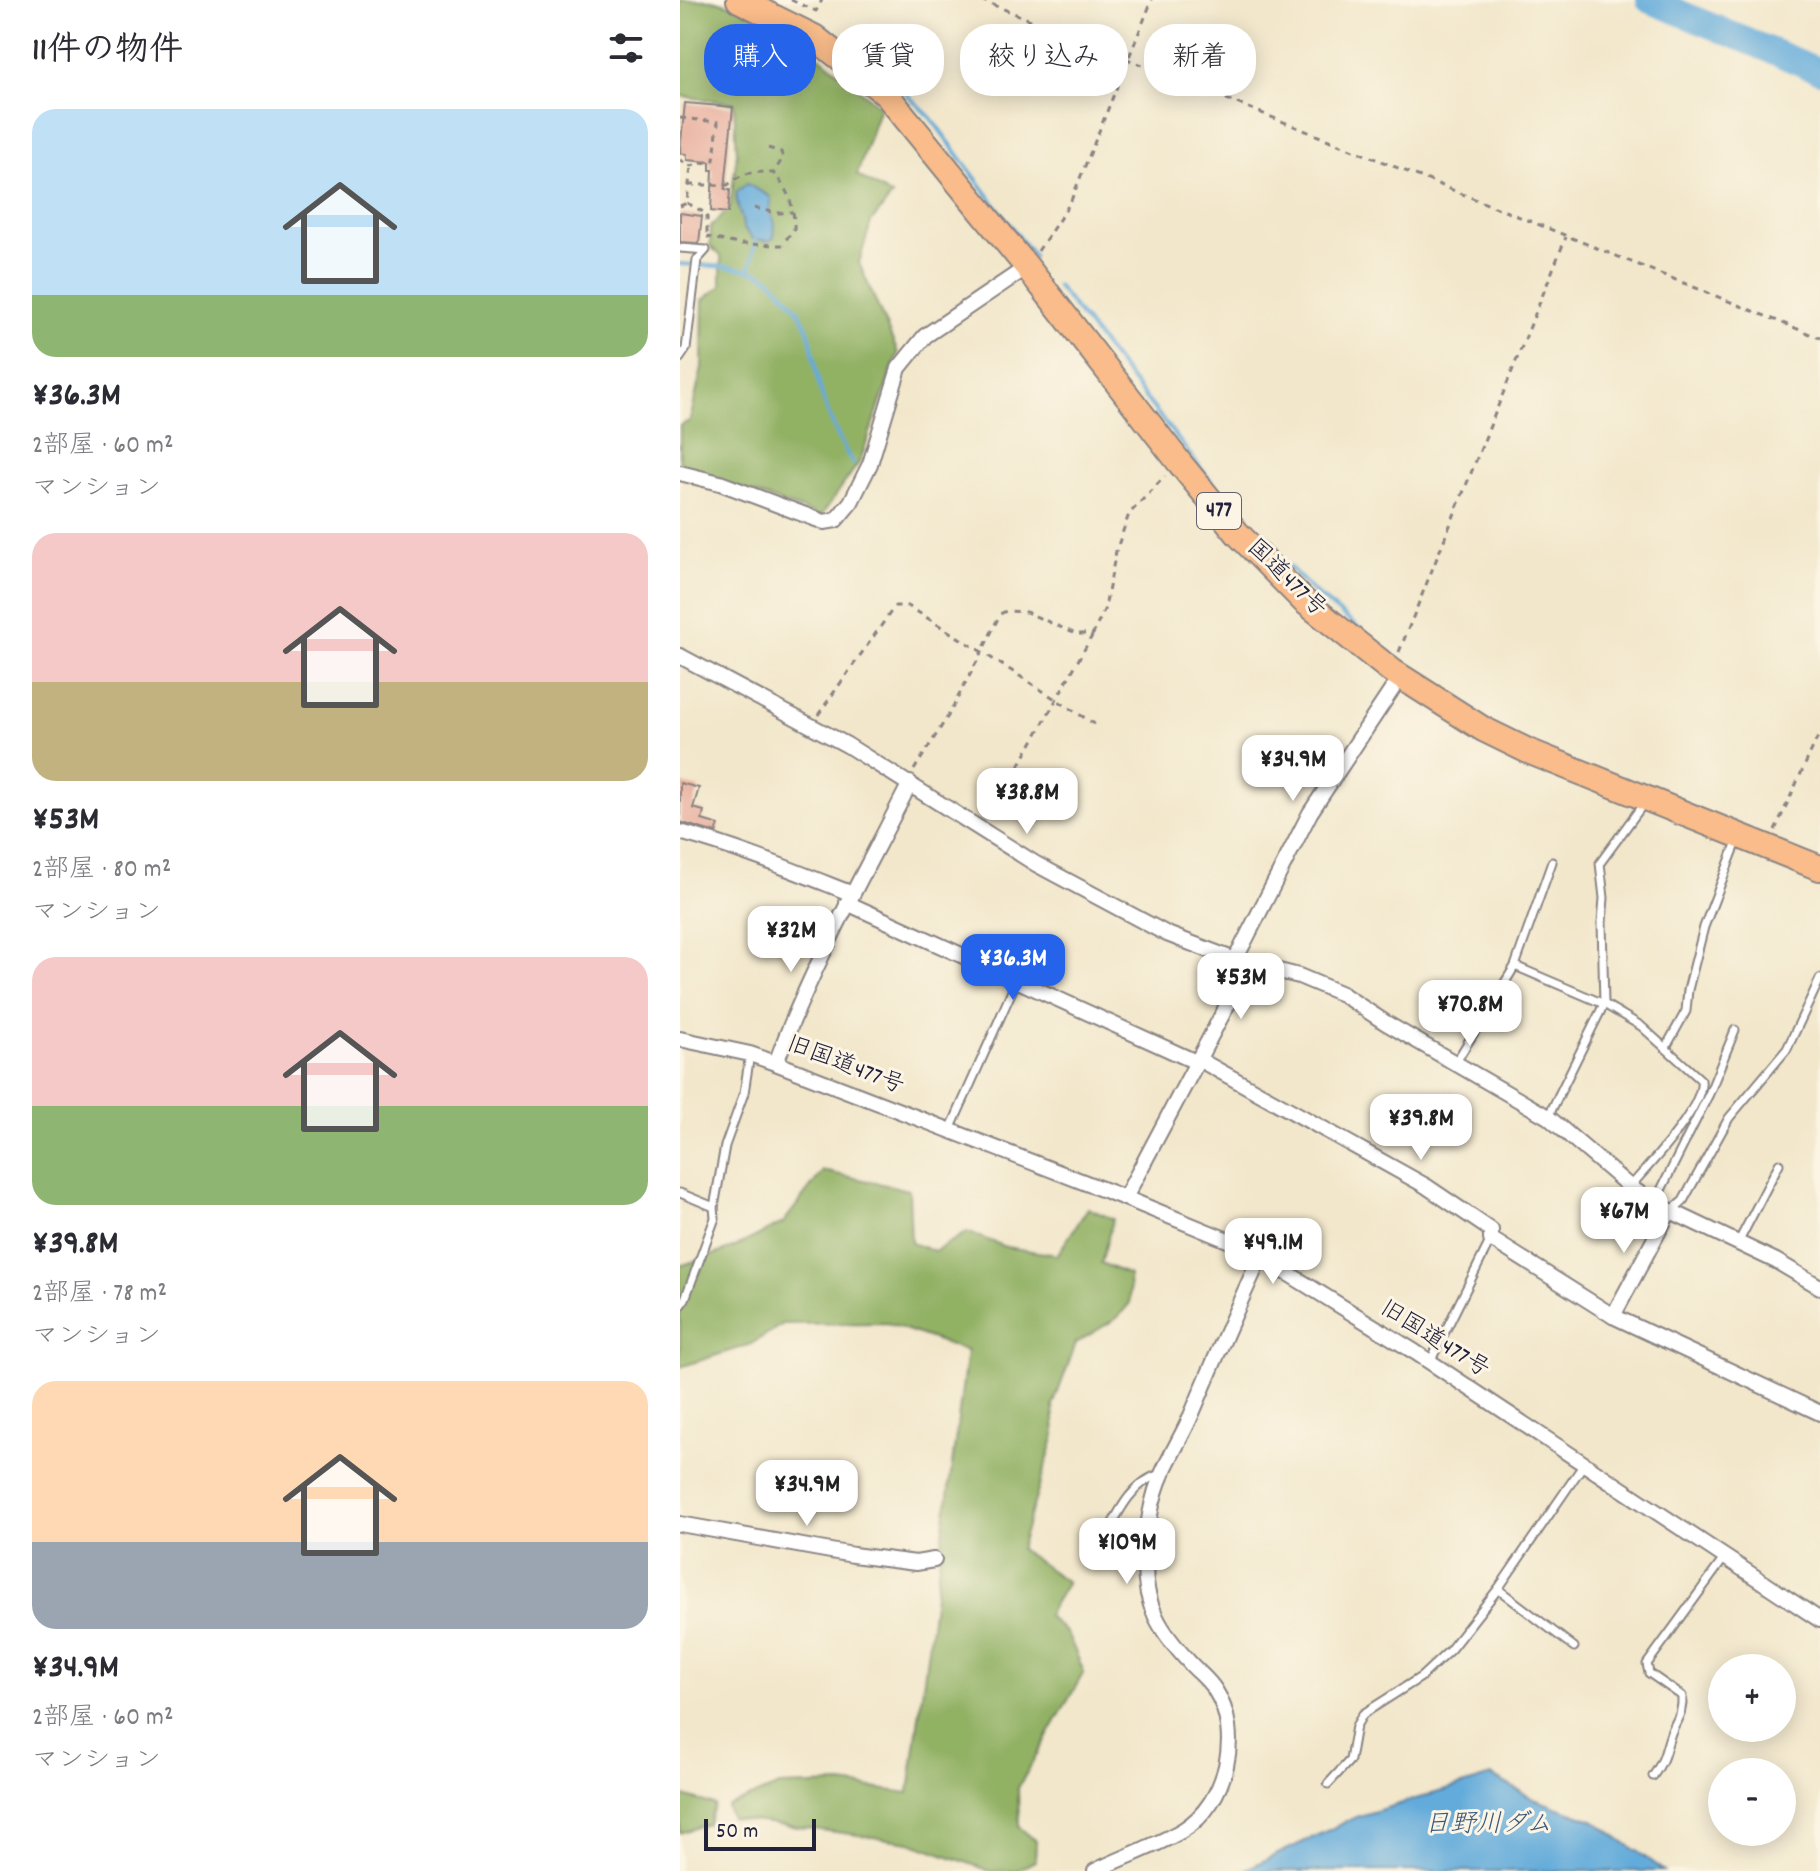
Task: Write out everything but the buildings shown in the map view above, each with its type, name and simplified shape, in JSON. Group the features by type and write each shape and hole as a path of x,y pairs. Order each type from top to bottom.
{"highway":[{"name":"国道477号","path":"739,0 814,37 886,94 1238,534 1304,601 1396,673 1483,729 1528,751 1820,868"}],"street":[{"path":"680,473 720,483 824,522 836,520 846,510 870,464 899,368 925,336 1027,267"},
{"path":"680,656 908,782 1036,864 1167,934 1242,962 1299,976 1342,994 1548,1117 1630,1187 1654,1203 1776,1261 1820,1287"},
{"path":"1125,1198 1197,1061 1310,813 1396,673"},
{"path":"776,1063 797,1006 908,782"},
{"path":"680,832 850,893 848,902"},
{"path":"848,902 1016,982 1197,1061 1426,1186 1491,1230 1491,1239 1613,1316 1820,1413"},
{"name":"旧国道477号","path":"680,1039 750,1054 776,1063 1232,1241 1430,1362 1820,1620"},
{"path":"1613,1316 1669,1212"},
{"path":"1095,1871 1184,1829 1202,1815 1217,1789 1229,1750 1226,1717 1215,1689 1162,1629 1149,1601 1145,1580 1146,1548 1155,1492 1162,1473 1187,1425 1261,1256"},
{"path":"680,1524 853,1555 916,1563 934,1560"}],"lane":[{"path":"680,248 706,250 697,260 686,349 680,358"},
{"path":"1548,1117 1604,1004 1604,898 1600,863 1647,798"},
{"path":"1666,1047 1686,1011 1688,990 1704,927 1740,835"},
{"path":"1456,1062 1515,966 1552,862"},
{"path":"1515,966 1604,1004 1641,1026 1701,1080 1702,1089 1681,1127 1630,1187"},
{"path":"1669,1212 1683,1201 1729,1118 1787,1049 1820,979"},
{"path":"950,1131 1016,982"},
{"path":"1654,1203 1709,1094 1735,1030"},
{"path":"680,1306 715,1218 714,1207 725,1146 744,1093 750,1054"},
{"path":"1737,1244 1779,1164"},
{"path":"680,1193 714,1207"},
{"path":"1430,1362 1491,1239"},
{"path":"1328,1784 1350,1760 1356,1726 1363,1714 1421,1677 1450,1650 1498,1589 1584,1464"},
{"path":"1100,1547 1131,1494 1149,1477 1162,1473"},
{"path":"1653,1776 1666,1757 1670,1735 1683,1710 1682,1696 1649,1673 1647,1664 1725,1557"},
{"path":"1498,1589 1574,1647"}],"path":[{"path":"791,0 816,11 822,0"},
{"path":"981,0 1820,338"},
{"path":"1027,267 1070,203 1152,0"},
{"path":"680,118 718,122 714,160 691,166 680,160"},
{"path":"768,148 781,152 783,158 773,173"},
{"path":"687,203 691,166"},
{"path":"687,203 707,214 707,237 738,244 782,245 794,229 793,212 784,185 773,173 759,171 740,174 728,185 689,185"},
{"path":"680,206 687,203"},
{"path":"754,208 778,213 793,212"},
{"path":"1396,673 1566,237"},
{"path":"1019,766 1105,608 1116,551 1129,514 1179,462"},
{"path":"814,728 817,717 895,606 908,606 1096,725"},
{"path":"908,782 948,716 1000,614 1006,611 1026,612 1076,634 1093,634"},
{"path":"1767,846 1820,732"}],"green space":[{"path":"680,0 711,0 734,6 771,24 704,24 704,96 816,96 816,54 832,66 832,96 867,96 880,107 857,175 892,196 871,222 859,263 898,353 860,461 821,516 680,468 680,425 690,421 702,367 703,300 721,286 721,256 710,246 711,226 730,208 737,153 734,103 680,96"},
{"path":"823,1171 909,1190 911,1243 935,1251 967,1232 1006,1247 1057,1255 1088,1208 1113,1219 1101,1263 1129,1275 1130,1303 1117,1318 1076,1343 1053,1406 1055,1435 1020,1549 1067,1582 1047,1615 1068,1635 1084,1672 1018,1788 1019,1827 1036,1841 1035,1861 1016,1871 990,1871 910,1842 731,1818 727,1806 780,1786 842,1784 909,1793 967,1351 887,1323 783,1324 751,1344 680,1367 680,1266 733,1248 783,1223"},
{"path":"680,1795 715,1805 708,1824 680,1833"}],"water":[{"path":"747,184 771,197 770,212 775,223 774,237 769,241 753,239 743,228 736,196 737,191"},
{"name":"日野川ダム","path":"1492,1776 1534,1799 1595,1821 1664,1871 1242,1871 1356,1817"}],"waterway":[{"path":"769,0 823,25 875,63 931,118 1034,257"},
{"path":"1649,0 1820,71"},
{"path":"749,271 756,240"},
{"path":"680,264 750,270 766,277 783,292 807,328 824,402 853,464"},
{"path":"1057,286 1237,514 1316,594 1390,653"}]}
